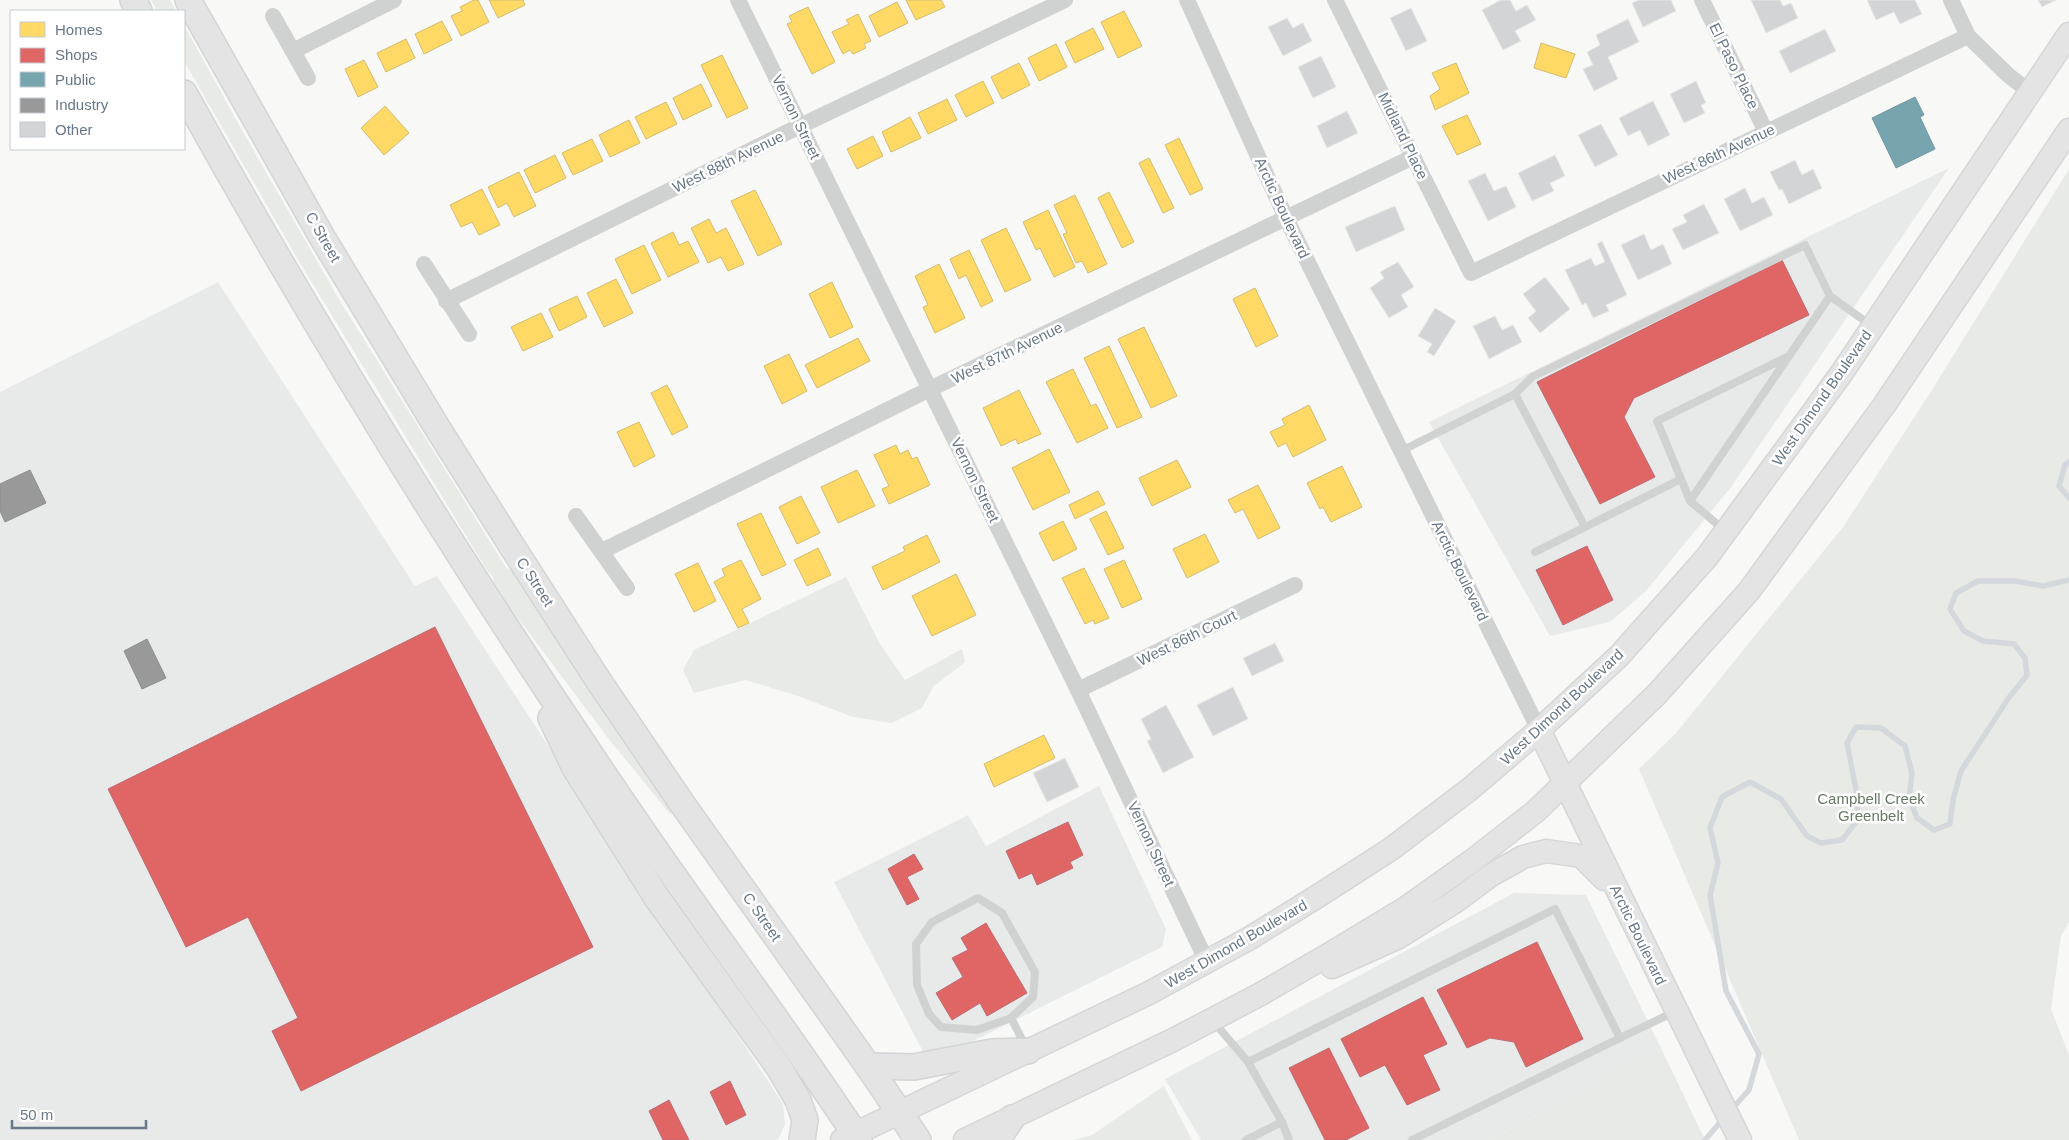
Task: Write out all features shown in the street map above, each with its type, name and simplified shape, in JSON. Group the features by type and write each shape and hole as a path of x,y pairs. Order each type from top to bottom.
{"main road":[{"name":"C Street","path":"188,0 322,237 435,424 515,551 598,680 681,802 868,1066 918,1140"},
{"name":"West Dimond Boulevard","path":"852,1138 899,1113 1149,993 1294,912 1391,849 1470,789 1539,730 1619,656 1707,557 1872,326 2069,34"},
{"path":"185,95 328,344 459,556 643,832 852,1138"},
{"path":"965,1140 1139,1057 1259,995 1406,908 1486,850 1536,810 1658,694 1749,591 1885,404 2069,130"},
{"path":"513,637 575,768 657,898 778,1066 798,1100 805,1120 802,1140"},
{"name":"Arctic Boulevard","path":"1539,730 1740,1140"},
{"path":"1259,995 1339,964 1399,937 1456,901 1491,875 1523,857 1546,851 1581,856 1616,890"},
{"path":"868,1066 914,1067 992,1052 1028,1051"},
{"path":"997,1140 1012,1118"}],"street":[{"path":"292,50 394,0"},
{"name":"Vernon Street","path":"738,0 1078,690 1207,962"},
{"name":"West 88th Avenue","path":"446,302 800,126 1066,0"},
{"name":"Arctic Boulevard","path":"1187,0 1286,218 1539,730"},
{"name":"Midland Place","path":"1335,0 1471,273"},
{"name":"El Paso Place","path":"1702,0 1766,132"},
{"path":"1951,0 1968,36 2008,75 2030,92"},
{"path":"274,16 308,78"},
{"name":"West 86th Avenue","path":"1471,273 1968,36"},
{"name":"West 87th Avenue","path":"602,551 930,389 1413,157"},
{"path":"424,264 446,302 468,334"},
{"path":"576,516 627,588"},
{"name":"West 86th Court","path":"1078,690 1295,585"}],"lane":[{"path":"1401,451 1516,394 1532,377 1805,245 1830,296 1872,326"},
{"path":"1690,501 1830,296"},
{"path":"1726,531 1690,501 1657,421 1789,356"},
{"path":"1516,394 1585,527"},
{"path":"1535,552 1681,479"},
{"path":"978,898 1002,914 1035,972 1033,997 1010,1018 977,1030 941,1027 930,1014 917,985 916,944 932,922 978,898"},
{"path":"1248,1062 1555,909 1620,1038"},
{"path":"1412,1140 1676,1012"},
{"path":"1010,1018 1028,1051"},
{"path":"1212,1020 1248,1062 1290,1140"},
{"path":"1246,1140 1282,1122"}],"shaded area":[{"path":"1949,168 1731,487 1646,591 1610,622 1550,636 1429,422"},
{"path":"218,282 415,586 437,576 783,1104 785,1124 779,1138 776,1140 0,1140 0,392"},
{"path":"1099,786 1166,929 1162,947 929,1063 834,882 968,815 986,846"},
{"path":"1514,893 1586,895 1662,1050 1489,1140 1201,1140 1165,1079"}],"green space":[{"path":"151,0 170,0 175,10 156,10"},
{"path":"185,27 340,301 507,569 513,571 611,723 674,812 670,814 608,738 505,601 493,577 488,572 297,258 185,63"},
{"name":"Campbell Creek Greenbelt","path":"2069,169 2069,922 2061,936 2051,1009 2069,1055 2069,1140 1799,1140 1639,769 1676,733 1843,527 1930,393"},
{"path":"846,577 880,644 905,680 962,649 965,662 933,687 922,708 892,723 853,717 798,696 746,680 694,693 683,670 694,650"},
{"path":"1662,1050 1705,1140 1489,1140"},
{"path":"1164,1086 1192,1140 1074,1140 1092,1135"}],"building: Homes":[{"path":"478,0 489,22 461,36 451,16 462,11 460,7"},
{"path":"489,0 523,0 525,5 498,18"},
{"path":"906,0 941,0 945,7 916,20"},
{"path":"897,2 908,23 879,37 869,16"},
{"path":"808,7 835,62 812,74 787,24 792,22 789,16"},
{"path":"1124,11 1142,46 1118,58 1101,22"},
{"path":"858,14 871,41 864,44 866,48 853,54 850,50 843,54 832,32 849,24 846,20"},
{"path":"442,21 452,40 424,54 415,34"},
{"path":"1093,28 1104,49 1075,63 1065,42"},
{"path":"406,39 415,58 386,72 377,53"},
{"path":"1541,43 1575,54 1566,78 1534,68"},
{"path":"1056,44 1067,67 1039,81 1028,58"},
{"path":"722,55 748,108 727,118 701,65"},
{"path":"364,60 378,87 358,97 345,69"},
{"path":"1019,63 1030,85 1002,99 991,77"},
{"path":"1456,63 1469,93 1435,110 1430,96 1440,89 1432,73"},
{"path":"983,81 994,103 966,117 955,95"},
{"path":"701,84 712,106 683,120 673,98"},
{"path":"947,99 957,120 928,134 918,113"},
{"path":"666,102 677,124 646,139 635,117"},
{"path":"385,106 409,133 384,155 361,128"},
{"path":"1467,115 1481,144 1457,155 1442,126"},
{"path":"910,117 921,138 891,152 882,132"},
{"path":"629,120 640,143 610,157 599,135"},
{"path":"873,136 883,156 857,169 847,149"},
{"path":"1179,138 1203,189 1190,195 1165,145"},
{"path":"592,139 603,161 573,175 562,153"},
{"path":"555,155 566,178 535,193 524,170"},
{"path":"1149,158 1174,208 1163,213 1139,163"},
{"path":"519,172 536,206 514,217 507,203 498,208 488,187"},
{"path":"482,189 500,225 479,235 472,222 461,227 450,205"},
{"path":"755,190 782,244 758,256 731,201"},
{"path":"1109,192 1134,242 1122,248 1098,198"},
{"path":"1075,195 1107,264 1088,273 1082,261 1076,263 1063,234 1067,233 1054,205"},
{"path":"1048,210 1075,267 1054,277 1040,248 1036,250 1023,222"},
{"path":"709,219 716,233 726,228 744,264 728,271 721,257 708,263 691,228"},
{"path":"1006,228 1031,280 1005,292 981,240"},
{"path":"673,232 679,245 688,241 699,262 668,277 651,243"},
{"path":"644,245 661,280 632,294 615,259"},
{"path":"969,250 993,301 981,307 966,275 959,279 950,259"},
{"path":"939,264 965,318 935,333 923,307 928,305 915,276"},
{"path":"616,279 633,313 604,327 587,293"},
{"path":"832,282 853,327 830,338 809,294"},
{"path":"1255,288 1278,336 1256,347 1233,299"},
{"path":"577,296 587,317 559,331 549,309"},
{"path":"541,313 553,337 523,351 511,327"},
{"path":"1144,327 1177,396 1151,408 1118,339"},
{"path":"858,338 870,361 817,388 805,365"},
{"path":"1109,346 1142,417 1117,428 1084,358"},
{"path":"789,354 807,391 782,404 764,366"},
{"path":"1073,369 1091,406 1096,404 1108,428 1077,443 1046,382"},
{"path":"667,385 688,427 672,435 651,393"},
{"path":"1019,390 1041,434 1018,444 1016,439 1001,446 983,408"},
{"path":"1309,405 1326,440 1293,457 1286,443 1278,447 1270,432 1285,425 1282,419"},
{"path":"639,422 655,456 634,467 617,432"},
{"path":"896,445 900,454 908,450 912,459 917,457 930,485 889,504 882,489 889,486 874,455"},
{"path":"1049,449 1070,492 1033,510 1012,468"},
{"path":"1177,460 1191,487 1152,506 1139,478"},
{"path":"1342,466 1362,507 1331,522 1323,507 1320,509 1307,483"},
{"path":"857,470 875,506 838,523 821,487"},
{"path":"1258,485 1280,528 1258,539 1243,509 1235,513 1228,500"},
{"path":"1098,491 1105,504 1075,519 1069,505"},
{"path":"801,496 820,533 797,544 779,507"},
{"path":"1106,511 1124,548 1108,555 1090,519"},
{"path":"761,513 786,565 762,576 737,524"},
{"path":"1063,521 1077,549 1053,561 1039,533"},
{"path":"1205,534 1219,562 1187,578 1173,549"},
{"path":"927,535 940,562 883,590 872,567 905,551 903,547"},
{"path":"818,548 831,575 807,586 794,560"},
{"path":"741,560 761,599 742,609 749,623 738,628 714,582 725,576 722,569"},
{"path":"1124,560 1142,599 1122,608 1104,569"},
{"path":"698,563 716,601 694,612 675,574"},
{"path":"1084,568 1109,618 1095,624 1093,620 1085,624 1062,578"},
{"path":"956,574 976,615 932,636 912,596"},
{"path":"1044,735 1055,758 994,787 984,764"}],"building: Shops":[{"path":"1782,260 1809,315 1634,398 1624,417 1655,477 1600,504 1537,382"},
{"path":"1587,546 1613,600 1563,625 1536,570"},
{"path":"435,627 593,947 301,1091 272,1031 298,1018 248,917 186,947 108,789"},
{"path":"1068,822 1083,855 1070,862 1073,868 1037,885 1032,873 1019,879 1006,851"},
{"path":"914,854 923,869 907,877 919,899 907,905 888,869"},
{"path":"986,923 1027,993 987,1016 980,1003 952,1020 936,993 963,977 952,958 968,950 961,938"},
{"path":"1537,942 1583,1039 1526,1067 1514,1042 1490,1038 1467,1048 1437,990"},
{"path":"1423,997 1447,1044 1423,1055 1440,1090 1407,1105 1385,1065 1360,1077 1341,1039"},
{"path":"1329,1048 1369,1128 1346,1140 1325,1140 1289,1068"},
{"path":"730,1081 746,1115 726,1125 710,1092"},
{"path":"669,1100 689,1140 663,1140 649,1111"}],"building: Public":[{"path":"1915,97 1924,115 1920,117 1935,149 1896,168 1872,118"}],"building: Industry":[{"path":"30,470 46,503 5,522 0,511 0,484"},
{"path":"147,639 166,678 142,689 124,651"}],"building: Other":[{"path":"1501,0 1510,0 1516,11 1527,5 1536,20 1515,31 1521,41 1503,50 1482,10"},
{"path":"1639,0 1671,0 1676,11 1643,27 1632,3"},
{"path":"1751,0 1780,0 1783,6 1791,3 1798,18 1766,33"},
{"path":"1867,0 1915,0 1922,14 1900,24 1894,12 1876,20"},
{"path":"2038,0 2056,0 2042,7"},
{"path":"1411,8 1427,41 1406,51 1390,18"},
{"path":"1287,18 1293,28 1303,23 1312,41 1283,56 1268,27"},
{"path":"1628,19 1639,42 1608,57 1618,79 1594,91 1583,69 1593,65 1587,52 1600,45 1596,35"},
{"path":"1825,29 1836,51 1790,73 1779,51"},
{"path":"1321,56 1336,87 1313,98 1298,67"},
{"path":"1696,81 1706,103 1701,105 1705,113 1684,123 1670,94"},
{"path":"1653,101 1670,135 1648,146 1640,130 1628,136 1619,118"},
{"path":"1347,111 1358,133 1327,148 1317,126"},
{"path":"1601,124 1618,155 1595,167 1578,135"},
{"path":"1555,155 1565,176 1550,183 1554,191 1532,201 1518,173"},
{"path":"1795,160 1802,175 1813,169 1822,188 1789,204 1782,189 1779,190 1770,172"},
{"path":"1485,173 1494,191 1506,186 1516,207 1488,221 1468,181"},
{"path":"1745,188 1752,203 1764,197 1773,215 1740,231 1724,199"},
{"path":"1704,204 1719,233 1683,250 1672,229 1687,222 1683,215"},
{"path":"1395,206 1405,230 1356,252 1345,227"},
{"path":"1644,234 1651,250 1663,244 1672,264 1638,280 1621,245"},
{"path":"1602,241 1627,295 1606,305 1609,311 1593,318 1586,303 1582,305 1565,270 1591,258 1595,266 1605,262 1597,244"},
{"path":"1398,262 1414,287 1401,295 1408,307 1389,318 1370,288 1384,278 1380,272"},
{"path":"1545,277 1570,309 1540,333 1528,318 1536,311 1523,294"},
{"path":"1435,308 1456,321 1434,356 1427,352 1432,344 1418,336"},
{"path":"1495,316 1502,330 1513,325 1522,342 1489,359 1473,326"},
{"path":"1275,643 1284,661 1252,676 1243,658"},
{"path":"1233,687 1248,719 1213,736 1197,705"},
{"path":"1166,705 1194,757 1163,773 1147,741 1151,739 1141,719"},
{"path":"1065,758 1079,787 1047,802 1033,773"}],"waterway":[{"path":"2069,462 2065,465 2059,486 2069,498"},
{"path":"1731,1110 1749,1090 1759,1054 1726,991 1710,895 1718,863 1710,828 1722,797 1750,782 1781,799 1807,836 1821,843 1842,840 1856,822 1858,800 1847,743 1856,727 1881,728 1905,746 1912,773 1909,798 1917,818 1934,830 1950,824 1953,800 1961,771 2008,699 2027,675 2025,658 2014,644 1983,641 1964,631 1950,609 1956,593 1978,581 2015,581 2043,586 2069,580"},
{"path":"1705,1140 1723,1119"}]}
